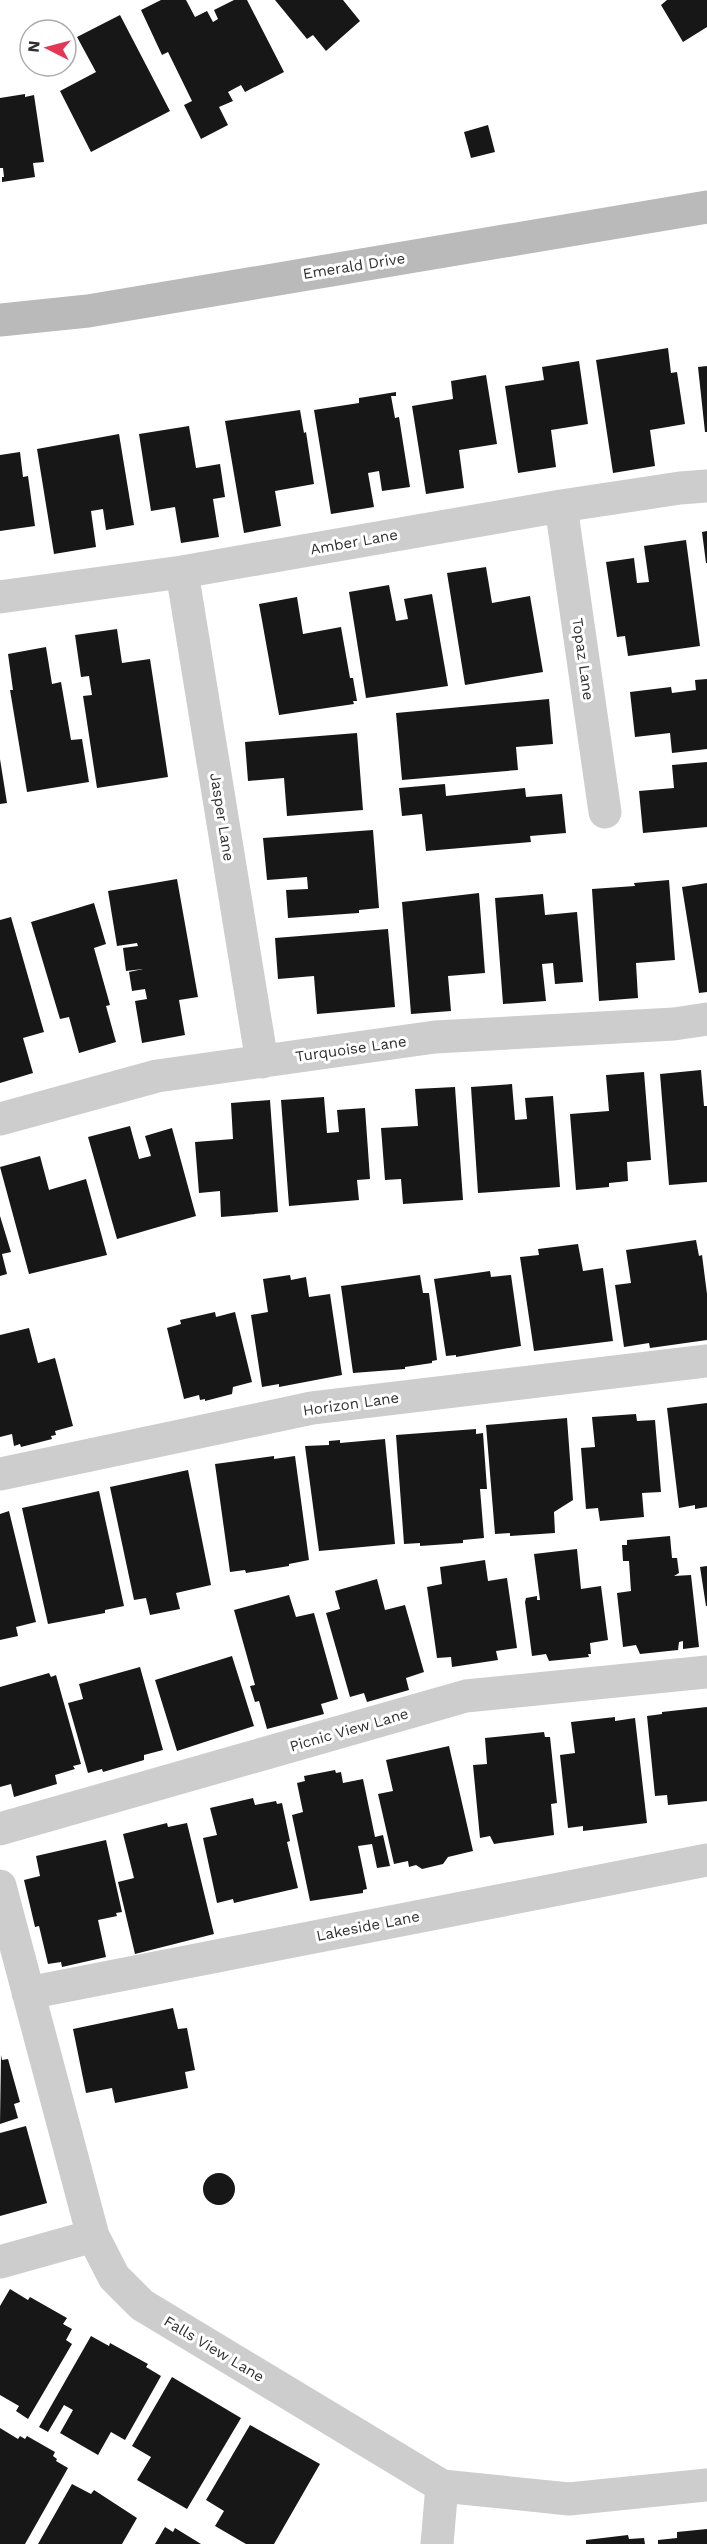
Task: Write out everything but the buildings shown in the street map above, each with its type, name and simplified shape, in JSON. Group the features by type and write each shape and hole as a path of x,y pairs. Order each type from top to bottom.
{"main road":[{"name":"Emerald Drive","path":"0,320 88,311 707,207"}],"street":[{"name":"Amber Lane","path":"0,597 182,572 561,506 707,486"},
{"name":"Topaz Lane","path":"561,506 604,812"},
{"name":"Jasper Lane","path":"182,572 262,1062"},
{"name":"Turquoise Lane","path":"0,1119 157,1076 435,1037 674,1024 707,1019"},
{"name":"Horizon Lane","path":"0,1474 312,1408 707,1361"},
{"name":"Picnic View Lane","path":"0,1829 466,1696 707,1672"},
{"name":"Lakeside Lane","path":"28,1993 707,1860"},
{"name":"Falls View Lane","path":"0,1886 93,2236 114,2277 142,2305 442,2486 569,2499 707,2485"},
{"path":"0,2262 93,2236"},
{"path":"437,2544 442,2486"}]}
